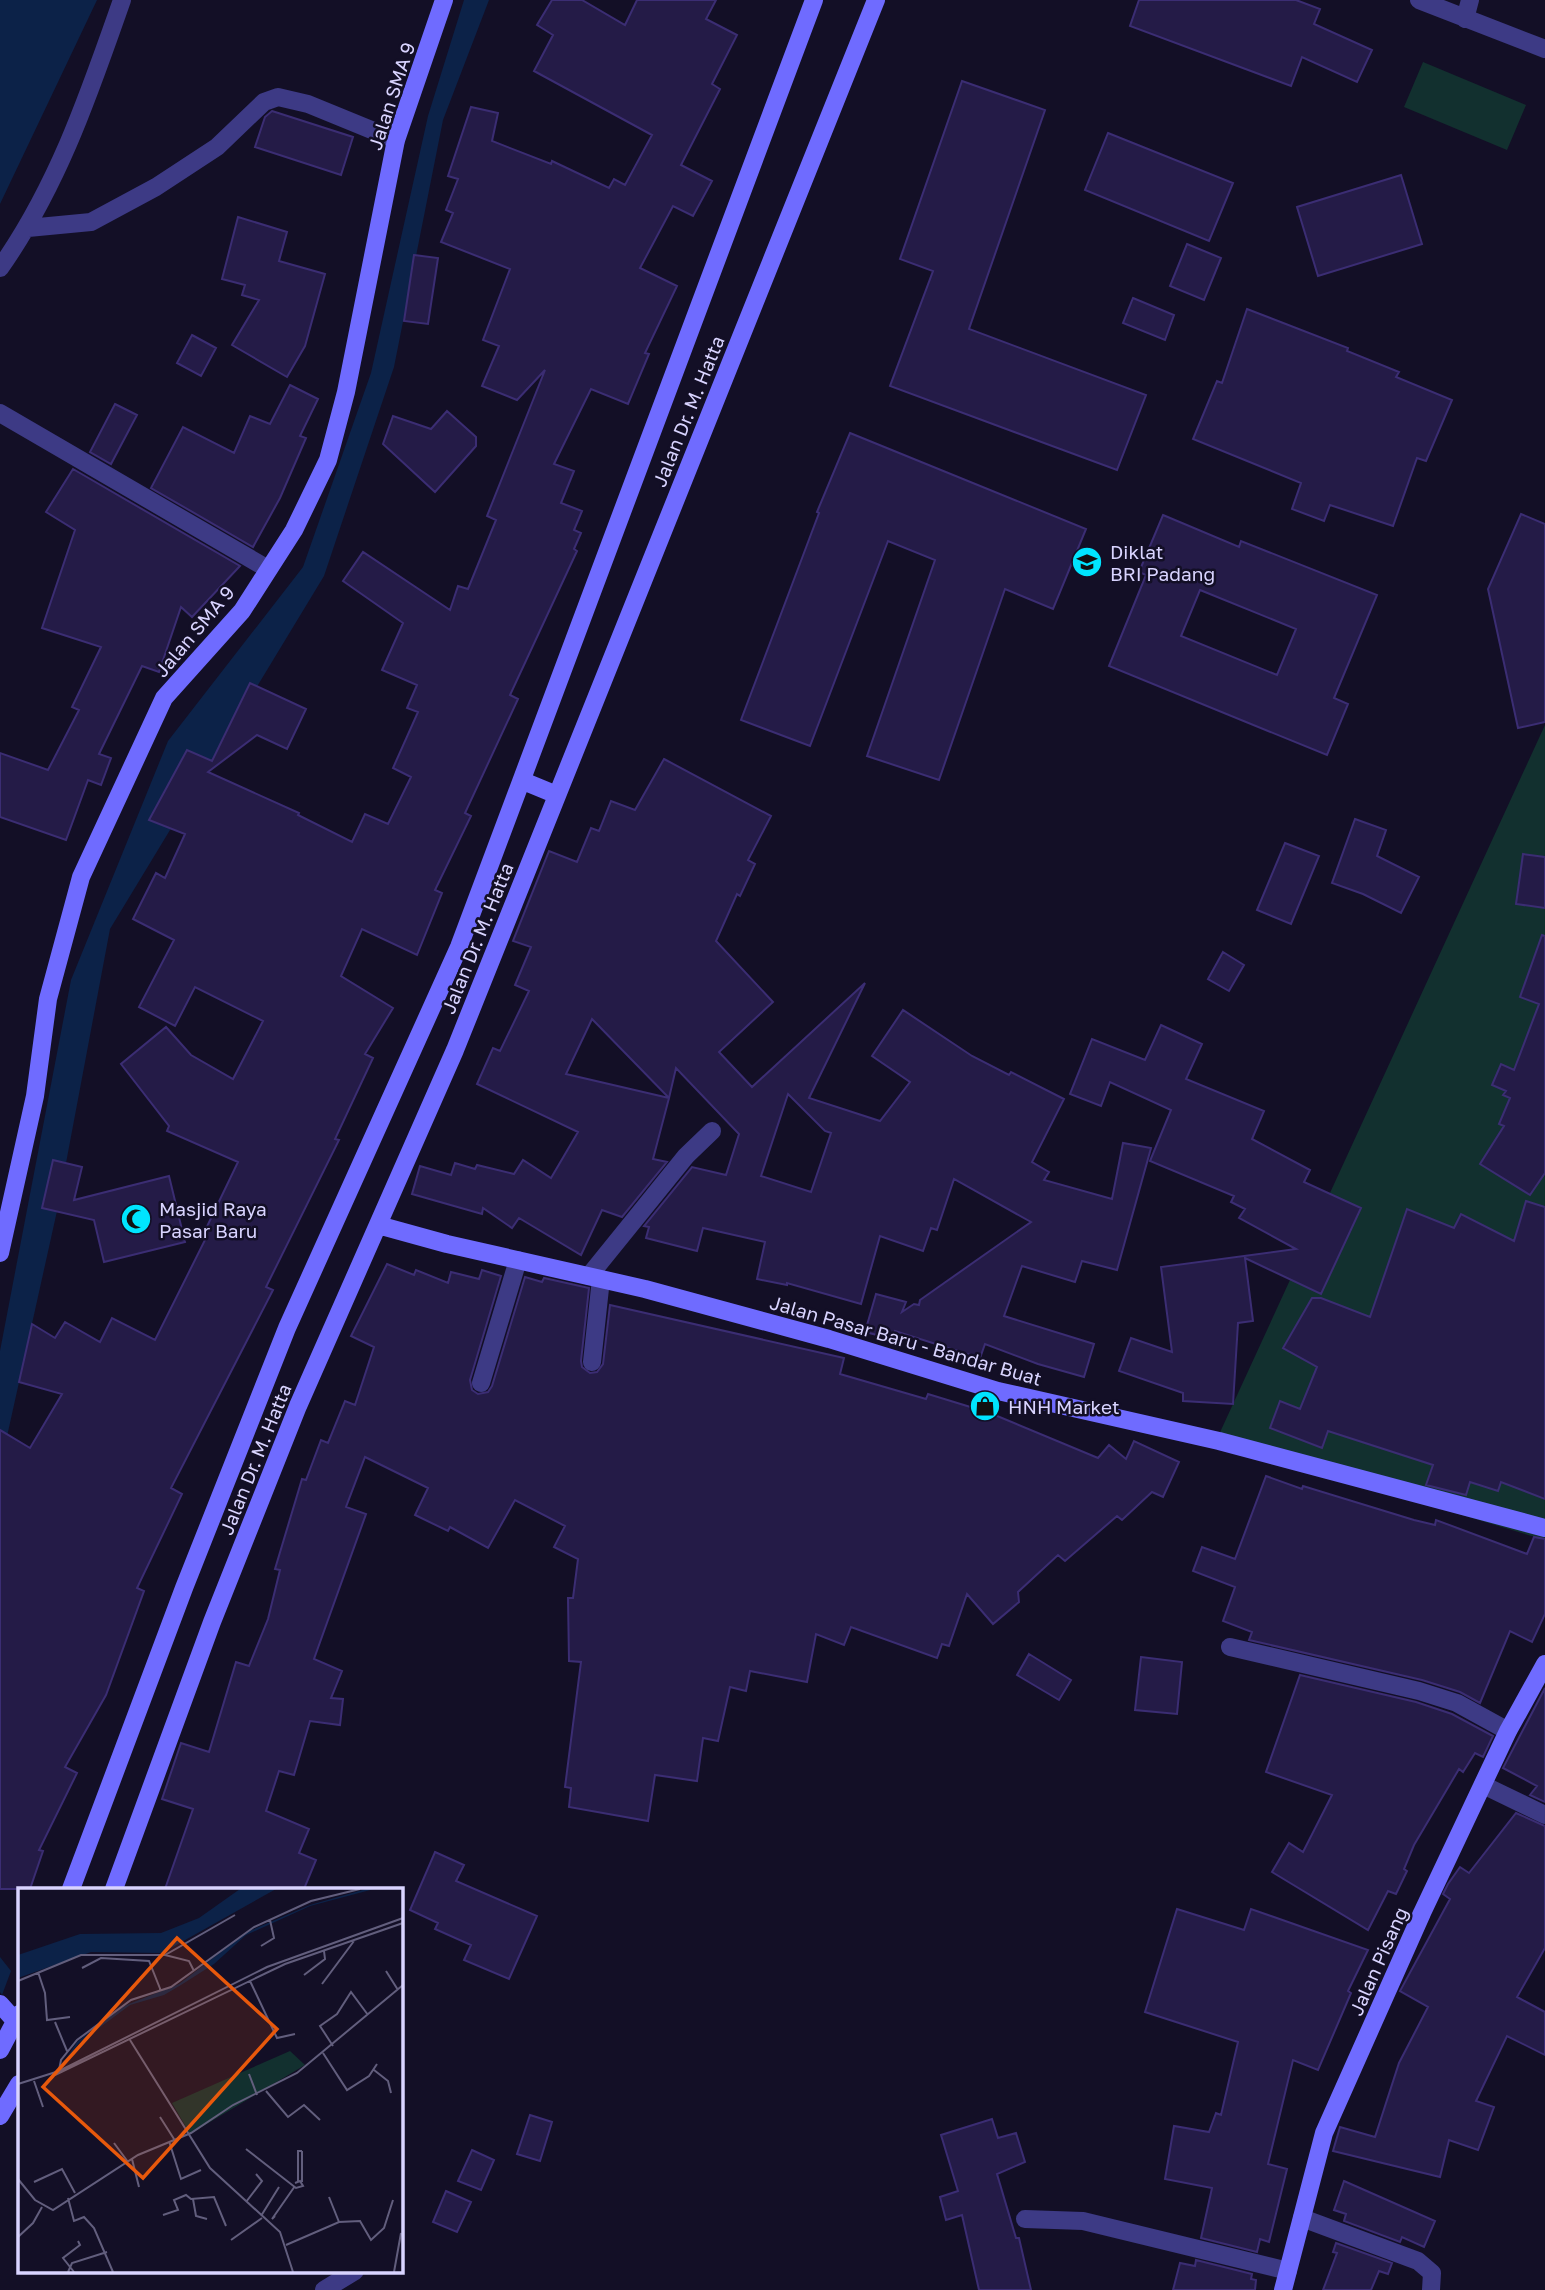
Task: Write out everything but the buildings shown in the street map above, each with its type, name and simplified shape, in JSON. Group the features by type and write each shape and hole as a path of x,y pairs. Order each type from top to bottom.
{"main road":[{"name":"Jalan SMA 9","path":"0,1253 35,1096 48,999 81,877 164,698 242,611 294,530 328,460 346,392 396,140 444,0"},
{"name":"Jalan Dr. M. Hatta","path":"71,1888 184,1588 287,1328 458,947 523,781 814,0"},
{"name":"Jalan Dr. M. Hatta","path":"114,1888 252,1519 298,1406 455,1050 876,0"},
{"path":"523,781 557,795"},
{"name":"Jalan Pasar Baru - Bandar Buat","path":"378,1225 804,1332 998,1391 1219,1441 1545,1528"},
{"name":"Jalan Pisang","path":"1283,2290 1324,2133 1508,1731 1545,1664"},
{"path":"0,2004 18,2018 0,2050"},
{"path":"0,2116 18,2086"}],"street":[{"path":"0,268 28,228 74,137 122,0"},
{"path":"1419,0 1545,49"},
{"path":"1465,19 1471,0"},
{"path":"28,228 91,222 156,187 207,154 264,102 278,97 308,104 396,140"},
{"path":"0,413 268,569"},
{"path":"592,1362 595,1278 686,1156 712,1131"},
{"path":"481,1383 518,1260"},
{"path":"1230,1647 1419,1691 1457,1703 1508,1731"},
{"path":"1483,1785 1545,1815"},
{"path":"1302,2218 1418,2261 1432,2273 1431,2290"},
{"path":"1025,2219 1083,2221 1288,2272"},
{"path":"324,2290 353,2272"}],"green space":[{"path":"1423,62 1526,105 1507,150 1404,107"},
{"path":"1545,725 1545,1540 1216,1441"}],"water":[{"path":"0,0 97,0 0,204"},
{"path":"464,0 489,0 443,120 394,367 324,576 110,929 57,1211 0,1468 0,1351 71,980 168,741 303,567 371,373 428,116"},
{"path":"0,1957 11,1971 2,1995 0,1992"}],"place":[{"name":"Diklat BRI Padang","path":"1087,562"},
{"name":"Masjid Raya Pasar Baru","path":"136,1219"},
{"name":"HNH Market","path":"985,1406"}]}
